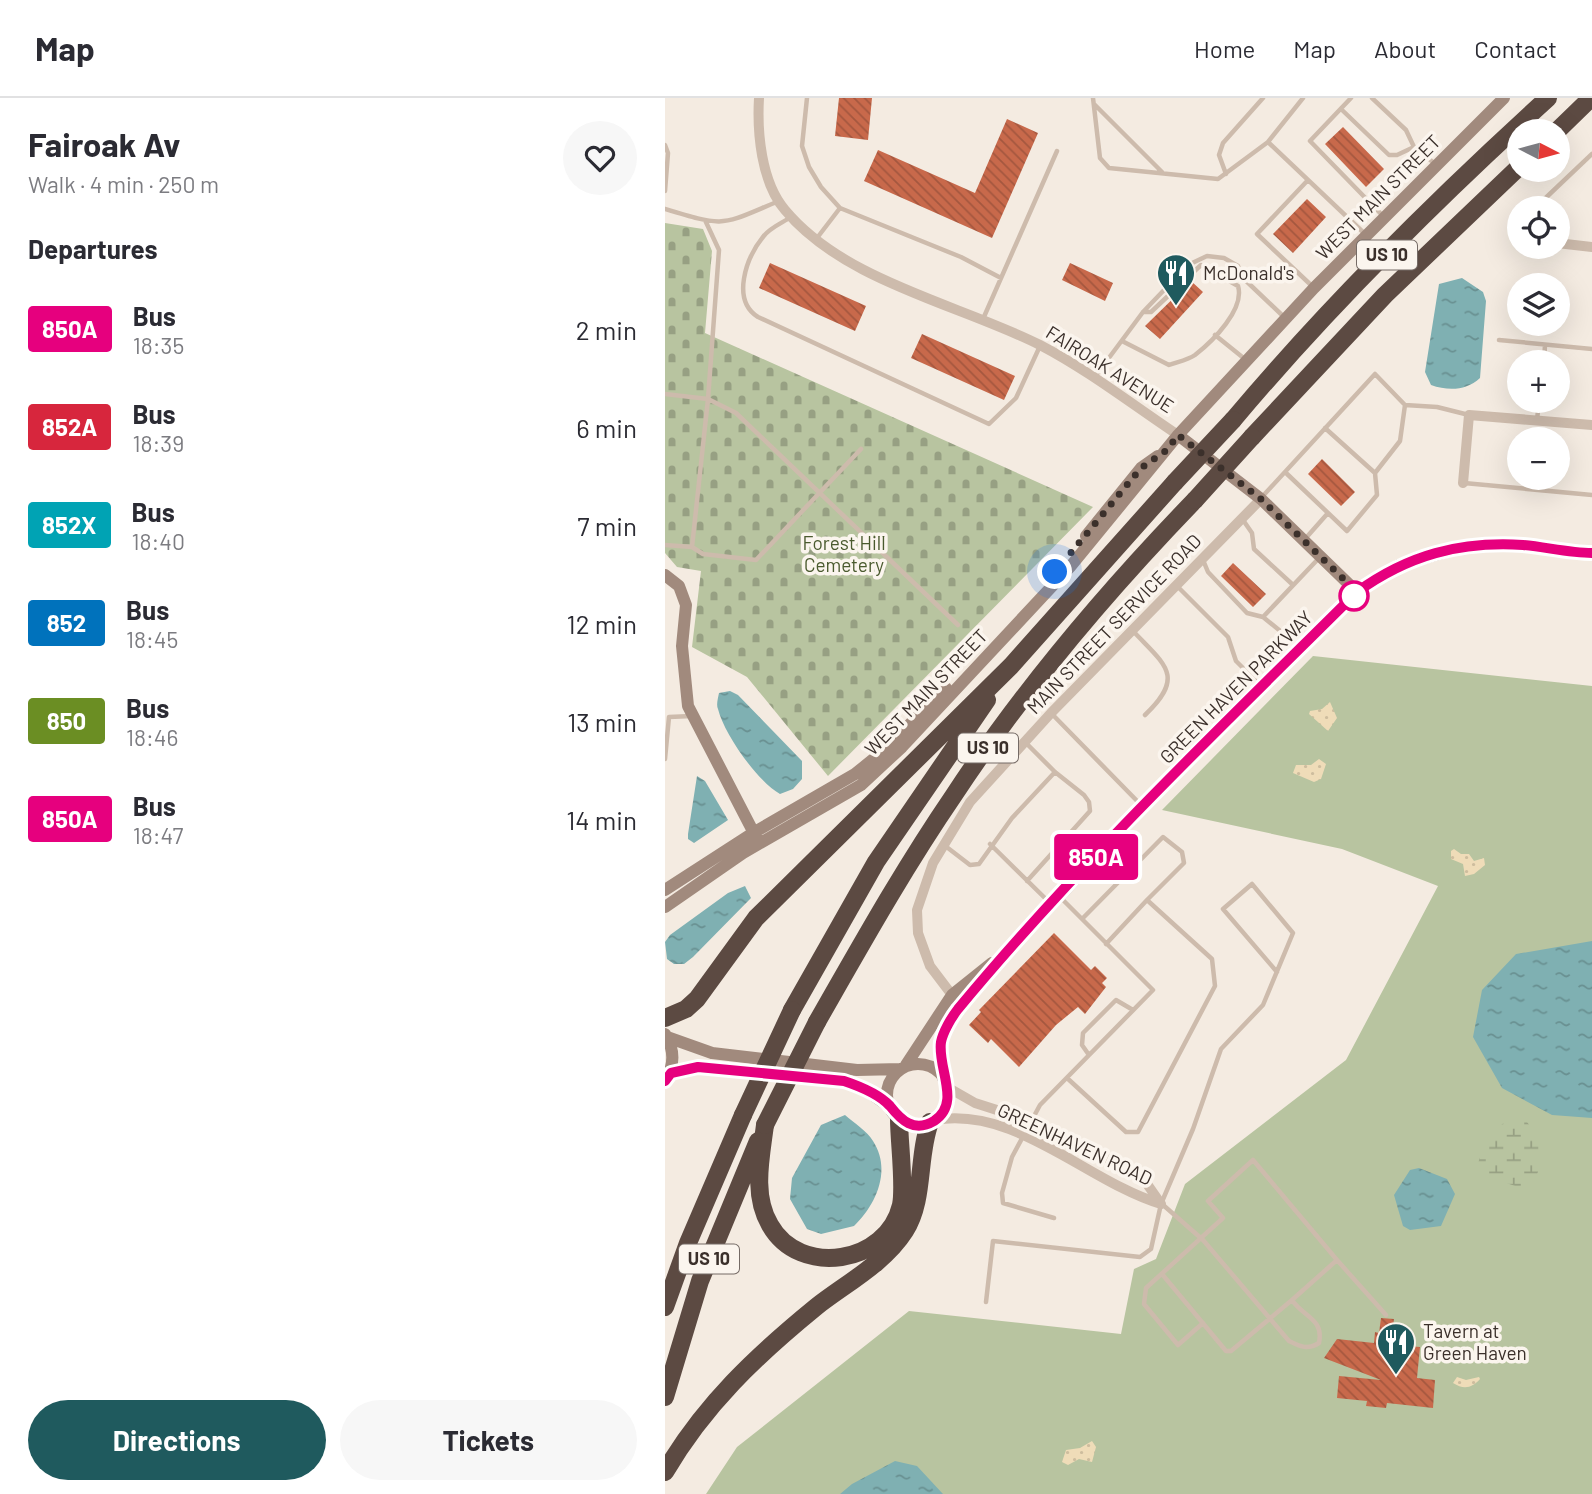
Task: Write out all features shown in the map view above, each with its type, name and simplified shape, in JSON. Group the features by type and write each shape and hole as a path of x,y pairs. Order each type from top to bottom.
{"highway":[{"name":"US 10","path":"665,1307 688,1243 792,1010 876,862 1011,666 1233,420 1272,373 1414,227 1548,98"},
{"path":"1569,119 1591,98"},
{"name":"US 10","path":"665,1397 700,1281 765,1125 817,1022 889,897 954,794 1018,707 1111,593 1195,499 1385,295 1507,178"},
{"path":"665,1018 687,1009 756,918 1011,666"},
{"path":"665,1006 680,1003 708,984"},
{"path":"765,1125 759,1169 761,1201 770,1227 804,1254 824,1260 848,1258 866,1249 894,1220 901,1204 894,1113"},
{"path":"665,1472 709,1407 751,1362 880,1259 905,1230 913,1212 923,1140 931,1122"}],"street":[{"name":"FAIROAK AVENUE","path":"759,98 758,114 765,165 780,201 815,240 897,284 1040,345 1093,379 1178,435 1261,499 1357,592"},
{"name":"WEST MAIN STREET","path":"665,890 861,785 902,747 1070,568 1178,435 1314,288 1365,234 1438,166 1504,98"},
{"path":"1570,244 1592,247"},
{"path":"1463,482 1469,415 1592,425"},
{"name":"MAIN STREET SERVICE ROAD","path":"952,995 930,966 918,933 917,910 921,891 944,845 977,794 1025,741 1261,499"},
{"name":"GREEN HAVEN PARKWAY","path":"1002,957 1144,807 1357,592 1399,565 1475,544 1524,545 1592,553"},
{"path":"665,575 679,586 686,605 683,646 688,706 756,839"},
{"name":"WEST MAIN STREET","path":"665,907 756,839"},
{"path":"894,1113 889,1084 904,1067 952,995 978,972 1002,957"},
{"path":"931,1122 946,1106 941,1042 947,1027 955,1012 1002,957"},
{"path":"666,1036 674,1060 668,1077"},
{"name":"GREENHAVEN ROAD","path":"666,1036 712,1053 857,1070 925,1065 975,1104 1031,1121 1145,1181 1161,1204"},
{"name":"GREENHAVEN ROAD","path":"668,1077 698,1067 844,1081 863,1088 894,1113 916,1125 972,1117 1023,1136 1135,1196 1161,1204"}],"lane":[{"path":"807,98 802,146 809,167 821,187 840,208 961,257 1001,278"},
{"path":"1226,174 1219,155 1223,143 1263,98"},
{"path":"1093,101 1100,158 1109,168 1218,179 1268,142 1303,98"},
{"path":"1351,98 1310,141 1384,216"},
{"path":"1372,98 1406,130 1414,147 1438,166"},
{"path":"1093,101 1163,173"},
{"path":"1341,109 1389,155 1397,155 1414,147"},
{"path":"1268,142 1365,234"},
{"path":"665,145 668,153 665,191"},
{"path":"982,320 1057,151"},
{"path":"1548,196 1592,154"},
{"path":"1308,180 1257,234 1314,288"},
{"path":"665,209 705,220 729,223 780,201"},
{"path":"815,240 840,208"},
{"path":"791,216 764,234 747,271 743,301 749,311 758,317 989,424 1016,398 1040,345"},
{"path":"692,547 708,399 719,250 705,220"},
{"path":"1093,379 1143,312 1188,265 1207,256 1224,258 1238,266 1243,278 1286,319"},
{"path":"1122,341 1169,365 1193,356 1215,335 1241,295 1238,286 1201,265 1192,270 1151,312 1143,312"},
{"path":"1215,335 1247,361"},
{"path":"1499,340 1592,349"},
{"path":"1544,350 1545,345"},
{"path":"1261,499 1375,374 1405,405 1437,407 1469,415"},
{"path":"665,394 708,399 736,413 958,625"},
{"path":"1375,473 1400,441 1405,405"},
{"path":"1537,420 1538,413"},
{"path":"1285,472 1347,531 1377,495 1375,473 1325,428"},
{"path":"665,545 692,547 703,554 756,560 861,449"},
{"path":"1463,482 1592,495"},
{"path":"1304,540 1328,513"},
{"path":"1242,519 1252,533 1254,549 1292,584"},
{"path":"1263,617 1321,556"},
{"path":"1202,559 1208,572 1247,613 1263,617 1301,648"},
{"path":"1176,586 1228,637 1236,661 1262,688"},
{"path":"1132,631 1169,674 1169,686 1163,698 1145,715"},
{"path":"1051,713 1144,807"},
{"path":"665,758 669,717 692,716"},
{"path":"1025,741 1055,772 1084,795 1089,802 1090,811 1027,881"},
{"path":"944,845 965,862 979,864 990,844 1055,772"},
{"path":"1082,919 1163,837 1182,852 1184,863 1107,943"},
{"path":"990,844 1027,881 1082,919 1153,990 1041,1105 1012,1157 1002,1193 1003,1203 1054,1218"},
{"path":"986,1302 993,1241 1140,1256 1148,1254 1154,1242 1161,1204 1193,1129 1221,1049 1263,1005 1277,972 1293,933 1252,884 1223,909 1277,972"},
{"path":"1067,1077 1126,1132 1138,1132 1215,986 1212,959 1147,900"},
{"path":"1089,1055 1082,1045 1083,1033 1116,1000 1133,1010"},
{"path":"1203,1323 1178,1345 1144,1304 1143,1296 1146,1288 1203,1240 1223,1218 1207,1201 1253,1160 1337,1261 1387,1315"},
{"path":"1161,1204 1203,1240 1289,1341 1312,1348 1319,1343 1321,1331 1316,1320 1298,1309 1292,1300"},
{"path":"1162,1274 1226,1351 1231,1351 1337,1261"}],"green space":[{"name":"Forest Hill Cemetery","path":"665,223 703,229 712,251 705,333 1093,507 828,776 747,677 692,647 701,571 677,567 665,553"},
{"path":"1313,656 1592,686 1592,1494 706,1494 737,1447 909,1311 1121,1334 1134,1269 1156,1259 1185,1184 1346,1060 1438,886 1342,849 1162,810"},
{"path":"1510,1119 1527,1122 1537,1137 1541,1161 1530,1185 1518,1187 1483,1175 1478,1163 1489,1133"}],"sand":[{"path":"1330,702 1337,718 1328,731 1309,714 1310,711 1322,709"},
{"path":"1319,759 1326,764 1321,779 1314,782 1293,773 1296,765 1311,765"},
{"path":"1454,849 1461,854 1469,854 1474,861 1484,858 1485,865 1474,874 1465,876 1463,864 1451,859 1451,851"},
{"path":"1457,1377 1466,1380 1480,1379 1471,1386 1464,1387 1453,1383"},
{"path":"1092,1441 1096,1447 1092,1462 1079,1459 1068,1465 1062,1462 1066,1450 1080,1448"}],"water":[{"path":"1462,278 1483,292 1486,301 1480,378 1463,388 1444,388 1431,385 1425,372 1439,284"},
{"path":"730,691 738,695 802,761 802,779 793,789 780,794 771,788 734,744 717,706 719,693"},
{"path":"697,776 705,781 728,820 694,843 688,839 688,834"},
{"path":"745,886 751,898 693,957 684,964 674,964 667,959 665,942 670,935 728,893"},
{"path":"1592,941 1592,1118 1552,1115 1502,1088 1473,1037 1482,990 1516,954"},
{"path":"845,1115 867,1134 879,1152 879,1186 869,1208 854,1226 821,1234 807,1229 790,1199 792,1178 821,1125"},
{"path":"1419,1168 1447,1179 1455,1194 1441,1226 1410,1230 1403,1226 1394,1195 1410,1170"},
{"path":"895,1461 917,1466 943,1494 840,1494 852,1484"}],"building":[{"path":"839,98 872,98 868,140 835,136"},
{"path":"1007,119 1038,133 992,238 864,181 878,150 975,193"},
{"path":"1343,127 1384,169 1366,187 1325,144"},
{"path":"1307,199 1326,217 1293,253 1273,234"},
{"path":"770,263 866,306 855,331 759,288"},
{"path":"1070,263 1113,283 1105,301 1062,280"},
{"name":"McDonald's","path":"1191,281 1203,292 1160,339 1145,326"},
{"path":"922,334 1015,376 1004,400 911,358"},
{"path":"1322,459 1355,492 1341,506 1308,474"},
{"path":"1233,563 1266,594 1253,607 1221,576"},
{"path":"1054,933 1091,970 1095,966 1107,978 1102,983 1106,987 1085,1014 1078,1007 1056,1025 1019,1067 991,1039 988,1043 969,1025 981,1012 979,1010"},
{"path":"1381,1318 1394,1319 1392,1332 1397,1333 1397,1339 1409,1340 1408,1346 1420,1347 1417,1378 1435,1380 1433,1408 1387,1403 1386,1408 1366,1406 1367,1401 1337,1398 1339,1376 1381,1380 1324,1358 1337,1339 1374,1343 1375,1332 1379,1333"}],"bus line":[{"name":"850A","path":"665,1081 671,1073 698,1067 788,1073 844,1081 863,1088 890,1107 892,1112 907,1124 935,1121 942,1114 949,1096 943,1078 941,1042 955,1012 1059,895 1357,592 1399,565 1450,548 1475,544 1524,545 1592,553"}],"place":[{"name":"McDonald's","path":"1176,307"},
{"name":"Tavern at Green Haven","path":"1396,1376"}],"route":[{"path":"1055,572 1141,468 1167,450 1178,435 1261,499 1357,592 1354,596"}]}
